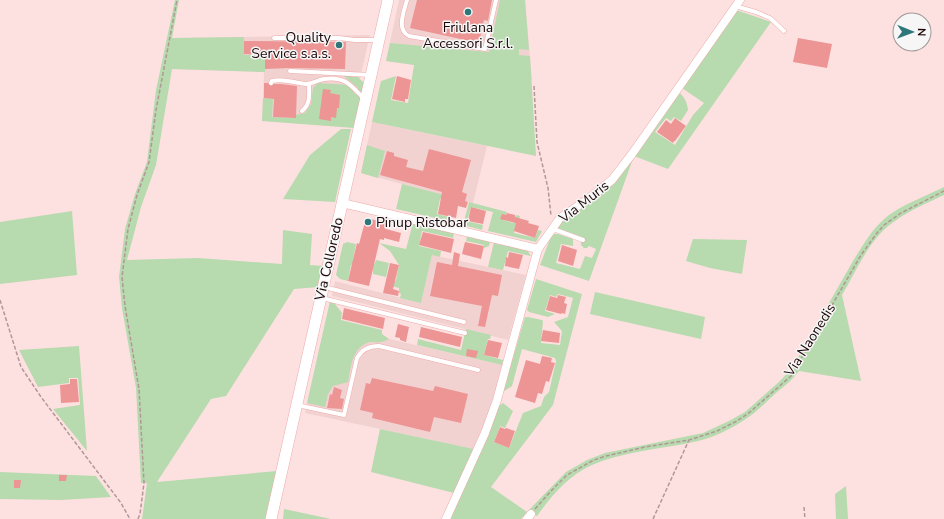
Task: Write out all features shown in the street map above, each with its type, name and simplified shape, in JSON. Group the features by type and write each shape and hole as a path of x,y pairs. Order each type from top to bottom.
{"main road":[{"name":"Via Colloredo","path":"271,519 388,0"}],"street":[{"name":"Via Muris","path":"446,519 485,433 497,400 538,249 560,218 612,180 632,154 737,3"},
{"path":"342,203 538,249"}],"lane":[{"path":"407,0 402,26 406,35 485,49 496,0"},
{"path":"737,3 770,18 784,31"},
{"path":"274,38 339,38 379,40"},
{"path":"290,71 371,75"},
{"path":"271,83 274,80 288,80 309,84 323,79 337,79 347,81 365,100"},
{"path":"302,111 310,101 309,84"},
{"path":"550,232 556,230 583,240"},
{"path":"322,292 464,322"},
{"path":"322,292 465,334"},
{"path":"297,405 344,415 357,358 362,351 371,346 379,346 478,370"}],"path":[{"path":"138,519 144,483 139,389 125,306 122,277 128,229 137,195 149,162 156,110 177,0"},
{"path":"534,86 537,142 548,188 551,208 552,221 550,232"},
{"name":"Via Naonedis","path":"530,517 559,483 584,465 616,453 689,440 717,431 738,421 786,381 802,359 861,255 884,225 901,213 944,191"},
{"path":"0,300 21,367 41,397 120,503 130,519"},
{"path":"653,519 689,440"},
{"path":"804,507 805,519"}],"shaded area":[{"path":"399,0 525,0 532,80 386,61"},
{"path":"370,35 349,127 262,121 264,72 172,69 178,38"},
{"path":"372,122 487,146 473,203 361,173"},
{"path":"432,255 526,275 508,340 332,296 335,281 421,303"},
{"path":"325,324 502,365 493,401 474,449 305,413"}],"green space":[{"path":"175,0 179,0 172,38 244,37 244,55 265,55 265,72 172,69 156,165 141,207 127,260 198,258 282,264 283,230 312,234 310,265 323,266 319,287 294,289 226,396 211,399 157,482 277,471 267,519 142,519 147,483 141,483 136,388 122,308 119,277 125,229 135,194 147,162 156,90"},
{"path":"500,0 525,0 529,50 519,49 519,55 530,56 536,156 372,122 381,81 396,76 391,100 408,103 414,65 386,61 390,43 489,52"},
{"path":"736,10 771,22 668,169 634,156 589,281 540,265 552,234 558,234 573,239 573,246 561,244 556,263 580,269 585,256 592,258 596,249 589,246 584,248 581,245 581,242 584,242 585,238 558,229 556,226 607,188 679,92 685,100 688,110 681,121 674,117 671,121 666,118 655,132 675,145 693,115 704,103 682,88"},
{"path":"344,76 358,77 364,83 354,128 262,121 263,98 273,99 272,117 296,118 296,115 305,113 311,104 313,88 318,83 348,85 356,95 358,88"},
{"path":"341,129 351,129 335,202 283,199 310,155"},
{"path":"367,145 385,151 378,178 361,173"},
{"path":"402,184 448,196 440,199 437,214 449,217 444,220 396,209"},
{"path":"944,187 944,195 901,217 878,236 871,245 842,295 861,381 799,371 788,383 757,410 743,421 729,429 697,441 627,454 592,465 583,469 568,480 537,516 527,512 566,472 587,460 605,453 703,433 745,412 780,381 792,368 853,261 878,225 889,215 902,207"},
{"path":"469,202 507,212 504,220 513,223 516,215 520,216 519,220 517,220 514,233 535,238 538,230 542,231 536,242 488,231 493,212 471,207 467,221 483,225 482,230 463,225"},
{"path":"72,211 77,275 0,284 0,222"},
{"path":"413,223 454,233 453,238 422,231 419,246 441,251 440,257 432,255 421,303 400,298 401,294 399,293 399,288 391,286 396,280 399,265 390,251 379,243 406,249"},
{"path":"467,236 490,241 489,246 484,248 484,245 466,241"},
{"path":"693,239 747,240 742,274 710,268 686,261"},
{"path":"347,242 356,244 353,260 374,265 376,260 389,263 386,277 373,274 373,269 351,265 348,281 340,279 336,275 343,244"},
{"path":"494,242 527,250 531,256 508,251 503,270 488,267"},
{"path":"536,279 582,294 553,405 491,487 527,512 521,519 449,519 488,436 499,406 503,403 513,411 505,428 500,426 494,442 509,448 523,413 541,406 544,397 549,392 556,361 555,358 522,349 512,386 503,392 525,317 543,321 541,343 560,345 562,331 554,322 568,317 573,298 558,294 556,297 550,295 545,311 555,314 548,317 529,312 527,310"},
{"path":"595,292 705,317 701,339 590,314"},
{"path":"330,301 335,304 342,313 341,320 382,330 382,334 389,339 379,342 370,342 359,348 353,358 348,382 333,386 328,394 325,407 307,403"},
{"path":"466,329 491,335 490,339 488,339 484,355 503,360 502,365 417,345 418,339 461,350"},
{"path":"79,346 87,451 53,409 80,405 78,378 69,378 69,383 38,387 19,350"},
{"path":"380,429 474,449 454,493 371,472"},
{"path":"0,472 96,476 111,497 61,500 0,499"},
{"path":"846,486 848,519 836,519 835,494"},
{"path":"284,509 331,519 283,519"}],"building":[{"path":"417,0 492,0 488,21 484,20 479,43 410,28"},
{"path":"798,38 832,44 827,68 793,62"},
{"path":"244,41 346,42 345,69 265,69 265,55 244,54"},
{"path":"397,76 411,80 408,99 405,99 405,102 392,99"},
{"path":"264,83 268,83 271,86 274,84 281,84 297,86 296,118 273,117 274,99 264,98"},
{"path":"323,89 331,90 330,93 340,95 339,108 337,108 336,118 331,117 331,121 319,119"},
{"path":"675,118 686,126 673,143 657,132 666,120 671,124"},
{"path":"429,149 471,160 462,192 467,194 465,201 468,202 466,208 458,206 456,218 438,214 442,192 380,175 387,151 394,153 394,156 408,160 406,167 423,171"},
{"path":"471,207 486,211 483,224 468,221"},
{"path":"507,213 529,221 528,223 539,226 535,238 514,231 516,223 500,219 502,214 506,215"},
{"path":"366,218 388,223 386,229 401,233 399,242 384,238 384,240 380,239 369,286 348,281 357,243 359,244"},
{"path":"423,232 454,239 451,253 419,245"},
{"path":"465,242 484,246 481,259 462,254"},
{"path":"562,245 577,250 573,266 558,261"},
{"path":"454,252 460,254 458,266 502,275 498,296 492,295 485,327 478,326 482,306 430,296 437,262 452,265"},
{"path":"509,252 523,255 519,269 505,266 506,257 508,258"},
{"path":"390,263 399,265 393,289 399,291 398,296 383,293"},
{"path":"558,295 566,297 564,303 567,304 565,314 546,310 550,296 557,298"},
{"path":"344,308 385,318 383,329 342,319"},
{"path":"398,324 409,327 406,342 395,337"},
{"path":"421,327 462,337 460,347 419,337"},
{"path":"543,330 560,333 559,343 541,341"},
{"path":"488,340 502,343 498,358 484,355"},
{"path":"467,349 478,351 476,358 466,356"},
{"path":"542,356 552,358 551,362 555,363 549,382 546,381 542,394 538,393 535,403 515,397 526,360 540,364"},
{"path":"372,378 433,391 435,386 468,394 461,423 434,417 430,432 372,418 373,413 360,410 366,383 370,384"},
{"path":"70,379 77,379 79,402 61,403 60,385 70,384"},
{"path":"334,387 342,390 340,398 344,399 342,409 327,408 330,394 332,395"},
{"path":"500,427 515,431 509,448 494,442"},
{"path":"59,475 67,475 66,481 59,481"},
{"path":"14,480 21,480 20,488 14,488"}],"place":[{"name":"Friulana Accessori S.r.l.","path":"468,12"},
{"name":"Quality Service s.a.s.","path":"339,45"},
{"name":"Pinup Ristobar","path":"368,222"}]}
